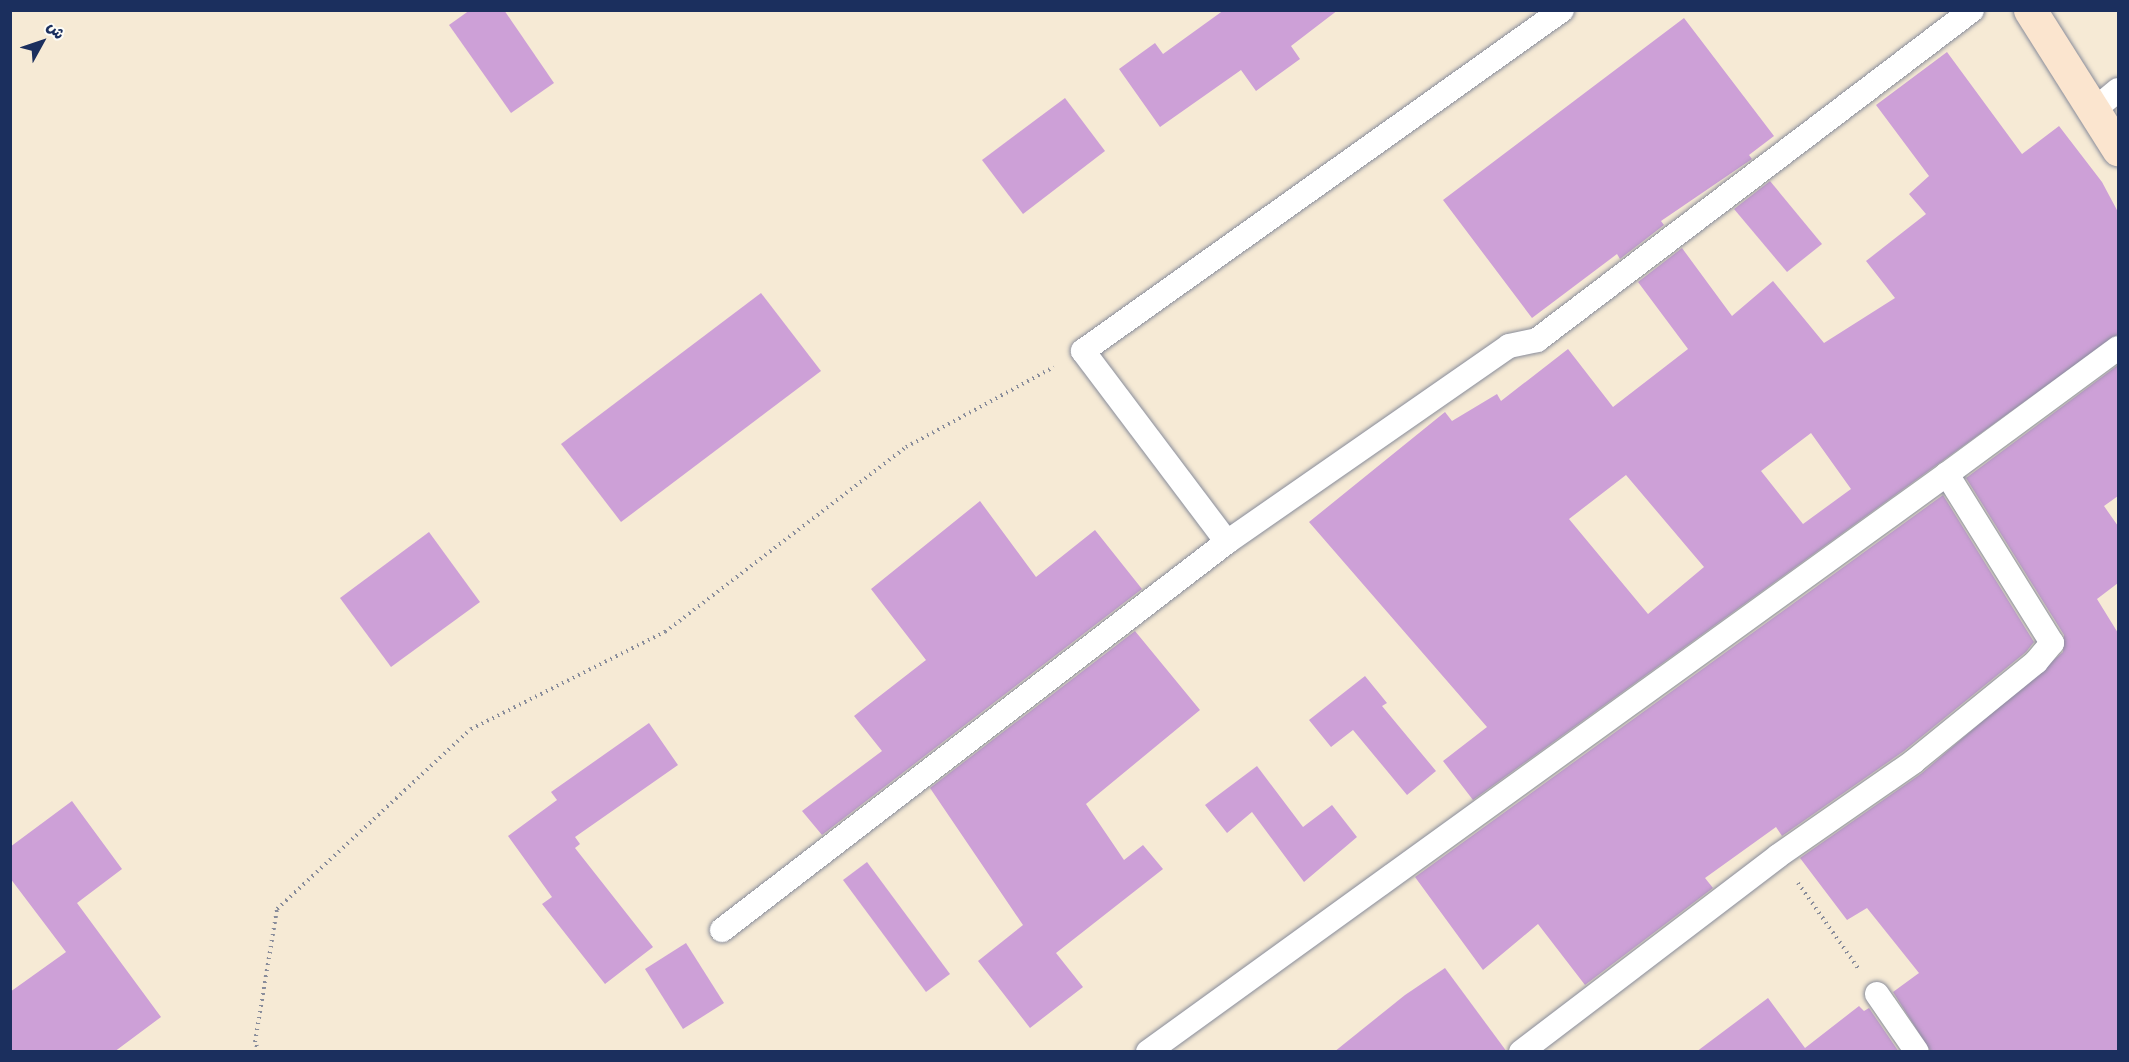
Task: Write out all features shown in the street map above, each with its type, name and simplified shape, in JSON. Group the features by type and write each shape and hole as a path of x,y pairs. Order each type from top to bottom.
{"main road":[{"path":"2030,10 2106,100 2118,149"}],"lane":[{"path":"1227,542 1083,351 1562,10"},
{"path":"722,930 1227,542 1509,346 1537,340 1972,10"},
{"path":"1148,1052 2118,348"},
{"path":"1521,1052 1778,855 1982,709 2052,643 1947,474"},
{"path":"1877,994 1917,1052"}],"path":[{"path":"259,1052 255,1042 277,909 471,729 666,632 906,447 1083,351"},
{"path":"1778,855 1877,994"}],"building":[{"path":"470,10 504,10 554,83 511,113 449,25"},
{"path":"1224,10 1338,10 1291,46 1300,59 1256,91 1241,70 1160,127 1119,69 1155,43 1163,54"},
{"path":"1684,18 1774,136 1749,155 1752,159 1661,221 1664,225 1620,259 1617,254 1532,318 1443,200"},
{"path":"1947,52 2022,154 2059,126 2102,182 2118,212 2118,334 1473,800 1443,761 1487,727 1309,522 1445,412 1452,421 1497,394 1501,401 1568,349 1613,407 1688,349 1638,282 1682,248 1732,316 1773,281 1824,343 1895,298 1866,261 1926,214 1909,194 1929,176 1876,105","holes":["1811,433 1851,489 1803,524 1761,471","1626,475 1704,567 1648,614 1569,519"]},
{"path":"1065,98 1105,151 1023,214 982,160"},
{"path":"1770,181 1822,244 1787,272 1734,209"},
{"path":"761,293 821,371 621,522 561,444"},
{"path":"2118,365 2118,496 2104,506 2118,526 2118,583 2097,599 2118,633 2118,1052 1931,1052 1893,992 1919,973 1867,908 1847,920 1800,858 1922,773 2063,652 2064,635 1966,478"},
{"path":"1943,495 2034,642 2026,652 1904,751 1782,836 1776,827 1705,878 1713,888 1585,985 1538,924 1483,970 1415,877"},
{"path":"980,501 1036,577 1095,530 1142,589 822,835 802,811 882,751 854,716 926,660 871,589"},
{"path":"429,532 480,602 391,667 340,598"},
{"path":"1135,631 1200,710 1086,804 1124,860 1143,845 1163,869 1056,953 1083,987 1030,1028 978,961 1023,925 930,788"},
{"path":"1365,676 1387,703 1382,706 1436,771 1407,795 1353,730 1331,747 1309,720"},
{"path":"649,723 678,765 575,837 580,844 575,848 653,947 605,984 542,904 552,897 508,836 557,800 551,792"},
{"path":"1257,766 1303,827 1332,805 1357,837 1304,882 1252,812 1227,833 1205,805"},
{"path":"72,801 122,869 77,903 161,1017 114,1052 10,1052 10,992 66,952 10,878 10,847"},
{"path":"867,862 950,974 926,992 843,880"},
{"path":"686,943 724,1003 683,1029 645,969"},
{"path":"1445,968 1507,1052 1334,1052 1405,995"},
{"path":"1768,998 1805,1048 1859,1006 1864,1011 1869,1008 1899,1052 1696,1052"}]}
